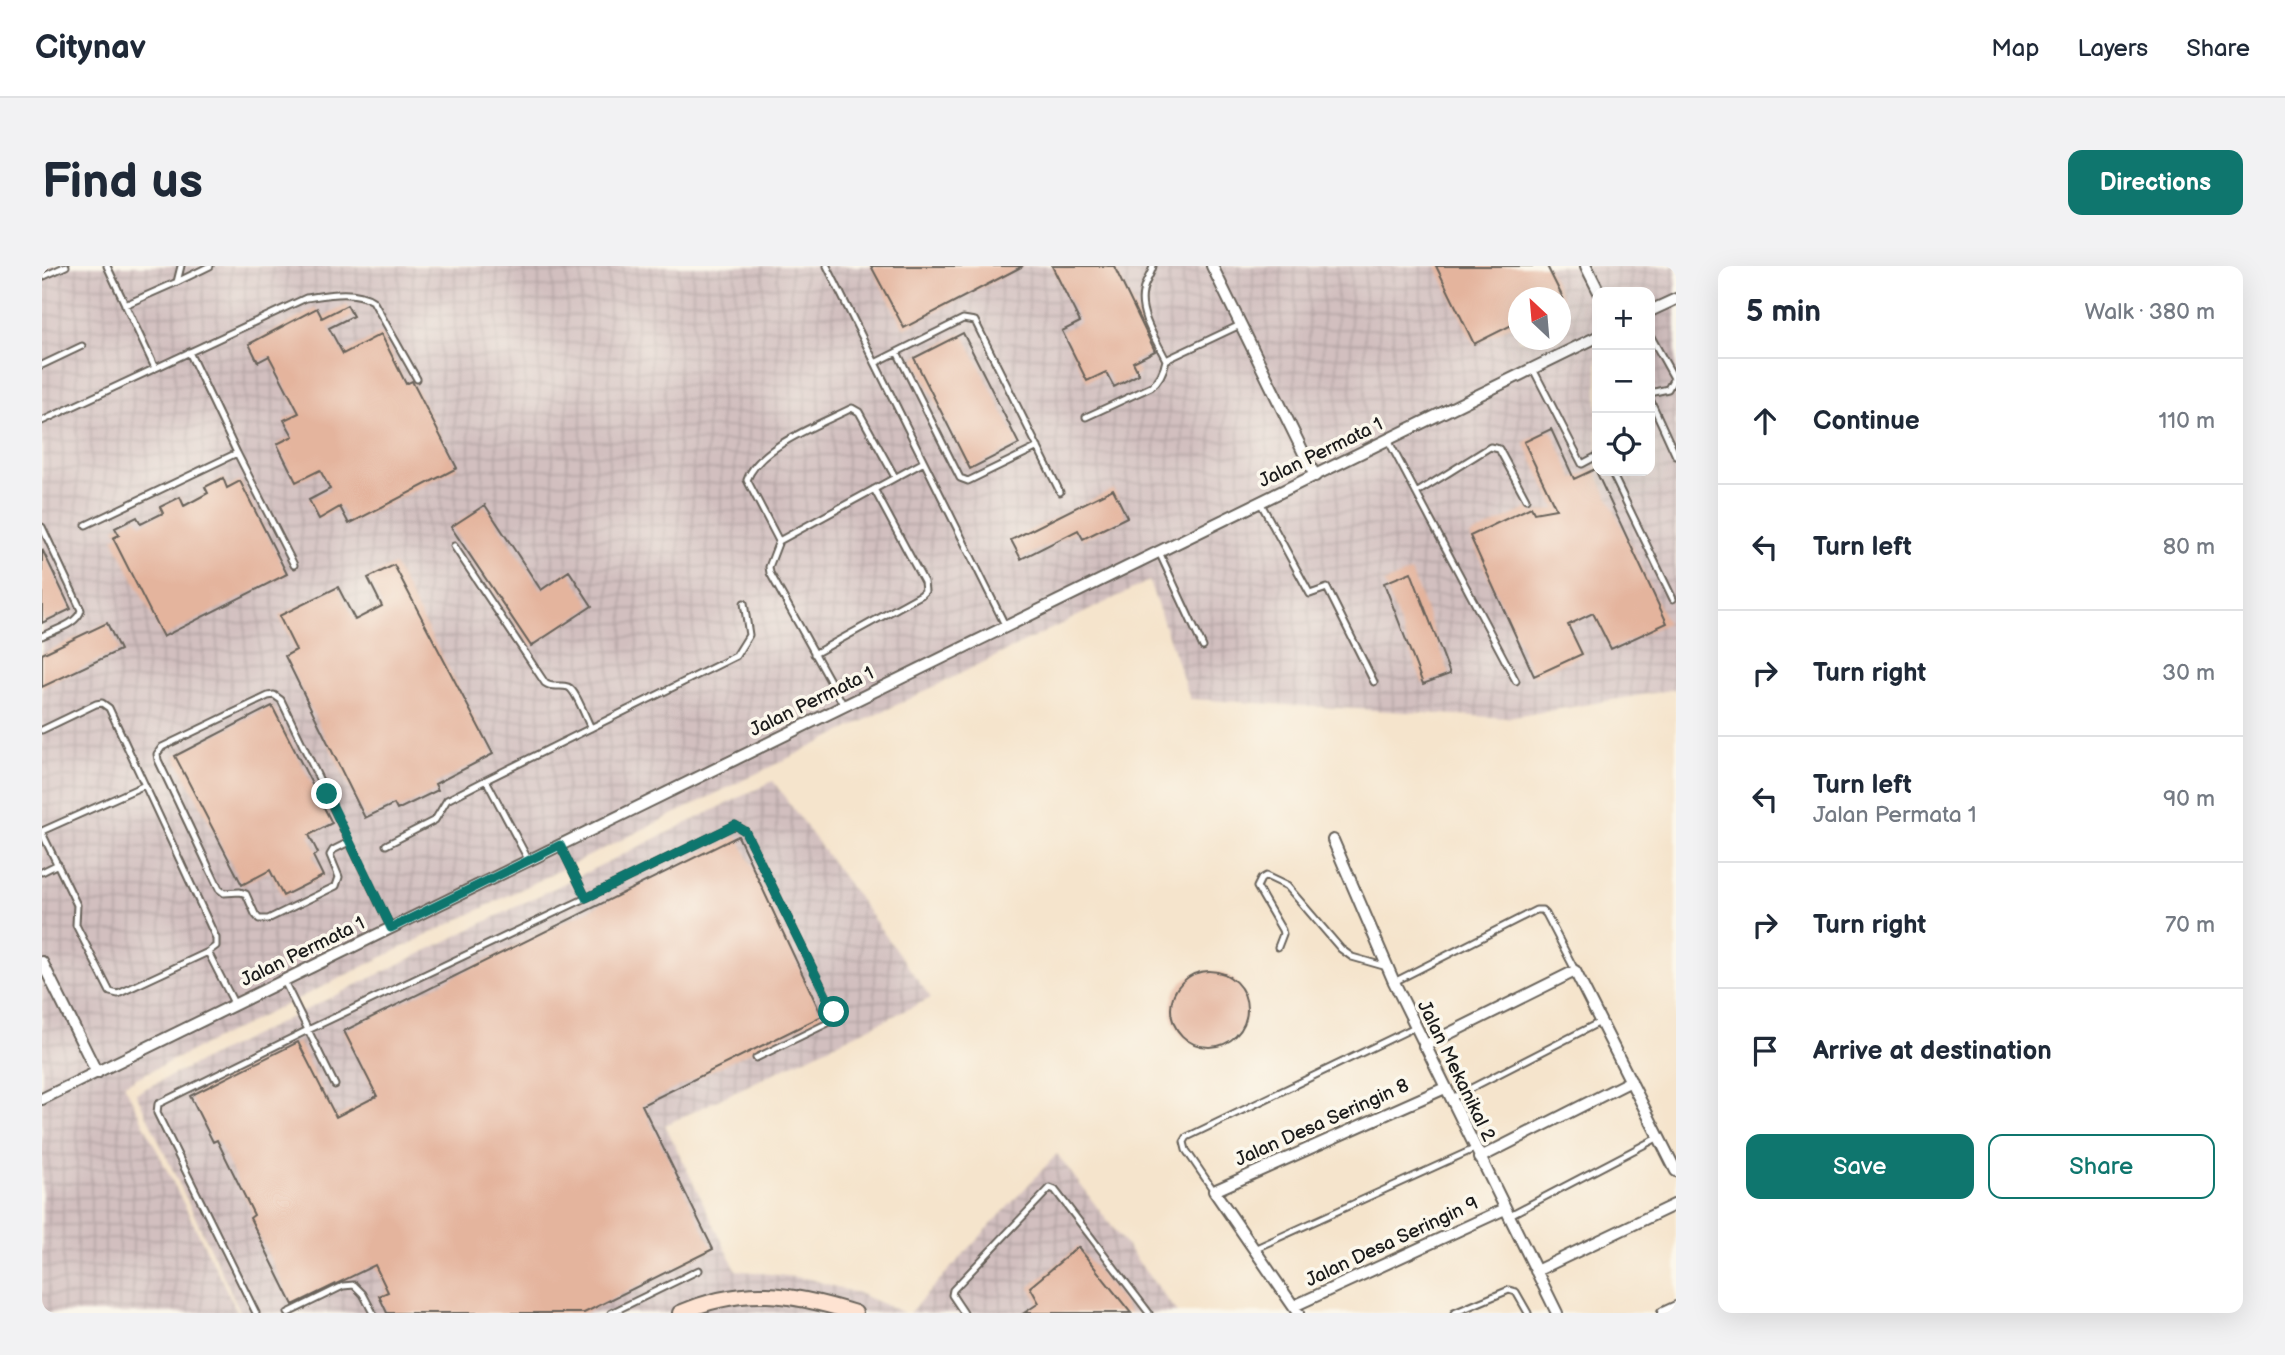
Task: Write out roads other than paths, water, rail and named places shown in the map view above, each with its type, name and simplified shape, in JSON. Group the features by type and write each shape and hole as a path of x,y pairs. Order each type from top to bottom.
{"street":[{"path":"1212,266 1315,476"},
{"path":"1586,266 1596,287"},
{"path":"1655,310 1676,299"},
{"name":"Jalan Permata 1","path":"42,1099 1592,339"},
{"name":"Jalan Mekanikal 2","path":"1333,840 1415,1027 1557,1313"},
{"path":"42,962 97,1073"},
{"path":"1424,1046 1575,971 1676,1171"},
{"path":"1477,1154 1631,1081"},
{"name":"Jalan Desa Seringin 8","path":"1214,1191 1448,1093"},
{"path":"1214,1191 1296,1310"},
{"path":"1536,1271 1676,1204"},
{"name":"Jalan Desa Seringin 9","path":"1296,1310 1506,1213"},
{"path":"680,1313 718,1298 749,1294 816,1301 855,1313"},
{"path":"1663,1313 1676,1307"}],"lane":[{"path":"42,277 66,266"},
{"path":"107,266 155,368"},
{"path":"177,282 181,266"},
{"path":"125,305 209,266"},
{"path":"827,266 1006,627"},
{"path":"1153,266 1143,288 1142,299 1144,313 1166,360"},
{"path":"42,421 306,298 342,293 365,296 373,301 417,379"},
{"path":"875,363 963,319 975,321 1060,492"},
{"path":"1086,417 1151,387 1158,382 1166,360 1240,324"},
{"path":"1655,344 1674,378 1668,389 1655,392"},
{"path":"42,365 82,346"},
{"path":"189,352 294,565"},
{"path":"897,352 960,478 968,481 1038,447"},
{"path":"1532,369 1582,464 1592,459"},
{"path":"779,541 747,480 771,450 852,408 859,412 895,477"},
{"path":"1655,411 1676,456"},
{"path":"1388,440 1516,681"},
{"path":"1416,493 1490,447 1499,449 1526,499"},
{"path":"86,525 237,453"},
{"path":"844,706 769,567 779,541 924,462"},
{"path":"1613,476 1673,599"},
{"path":"814,654 921,596 925,591 924,582 874,489"},
{"path":"1260,502 1310,594 1327,588 1374,682"},
{"path":"42,527 81,610 80,616 75,620 42,636"},
{"path":"454,546 545,683 550,687 573,690 591,728"},
{"path":"1159,552 1203,647"},
{"path":"386,845 435,820 447,800 736,656 749,635 744,603"},
{"path":"349,842 333,850 330,855 338,877 335,886 268,919 259,919 246,894 223,893 219,888 157,754 162,747 274,695 281,701 391,928"},
{"path":"42,730 96,704 102,703 109,708 145,785 216,937 216,946 208,953 118,994 110,992 76,925 77,905 42,832 145,785"},
{"path":"486,780 529,860"},
{"path":"256,1313 158,1113 158,1104 735,825 745,831 834,1012 828,1023 756,1058"},
{"path":"560,845 586,898"},
{"path":"42,854 51,850"},
{"path":"42,872 58,864"},
{"path":"1278,947 1282,930 1257,887 1266,876 1287,886 1341,949 1352,957 1387,967"},
{"path":"1394,982 1536,909 1542,909 1546,914 1575,971"},
{"path":"208,953 235,1005"},
{"path":"284,981 335,1085"},
{"path":"1448,1093 1601,1022"},
{"path":"1214,1191 1186,1150 1184,1143 1187,1137 1415,1027"},
{"path":"1506,1213 1659,1137"},
{"path":"1254,1249 1477,1154"},
{"path":"964,1313 952,1295 953,1290 1050,1188 1055,1190 1149,1313"},
{"path":"611,1313 699,1270"},
{"path":"288,1313 343,1286 354,1285 363,1294 373,1313"},
{"path":"1454,1313 1509,1290 1516,1292 1528,1313"}]}
